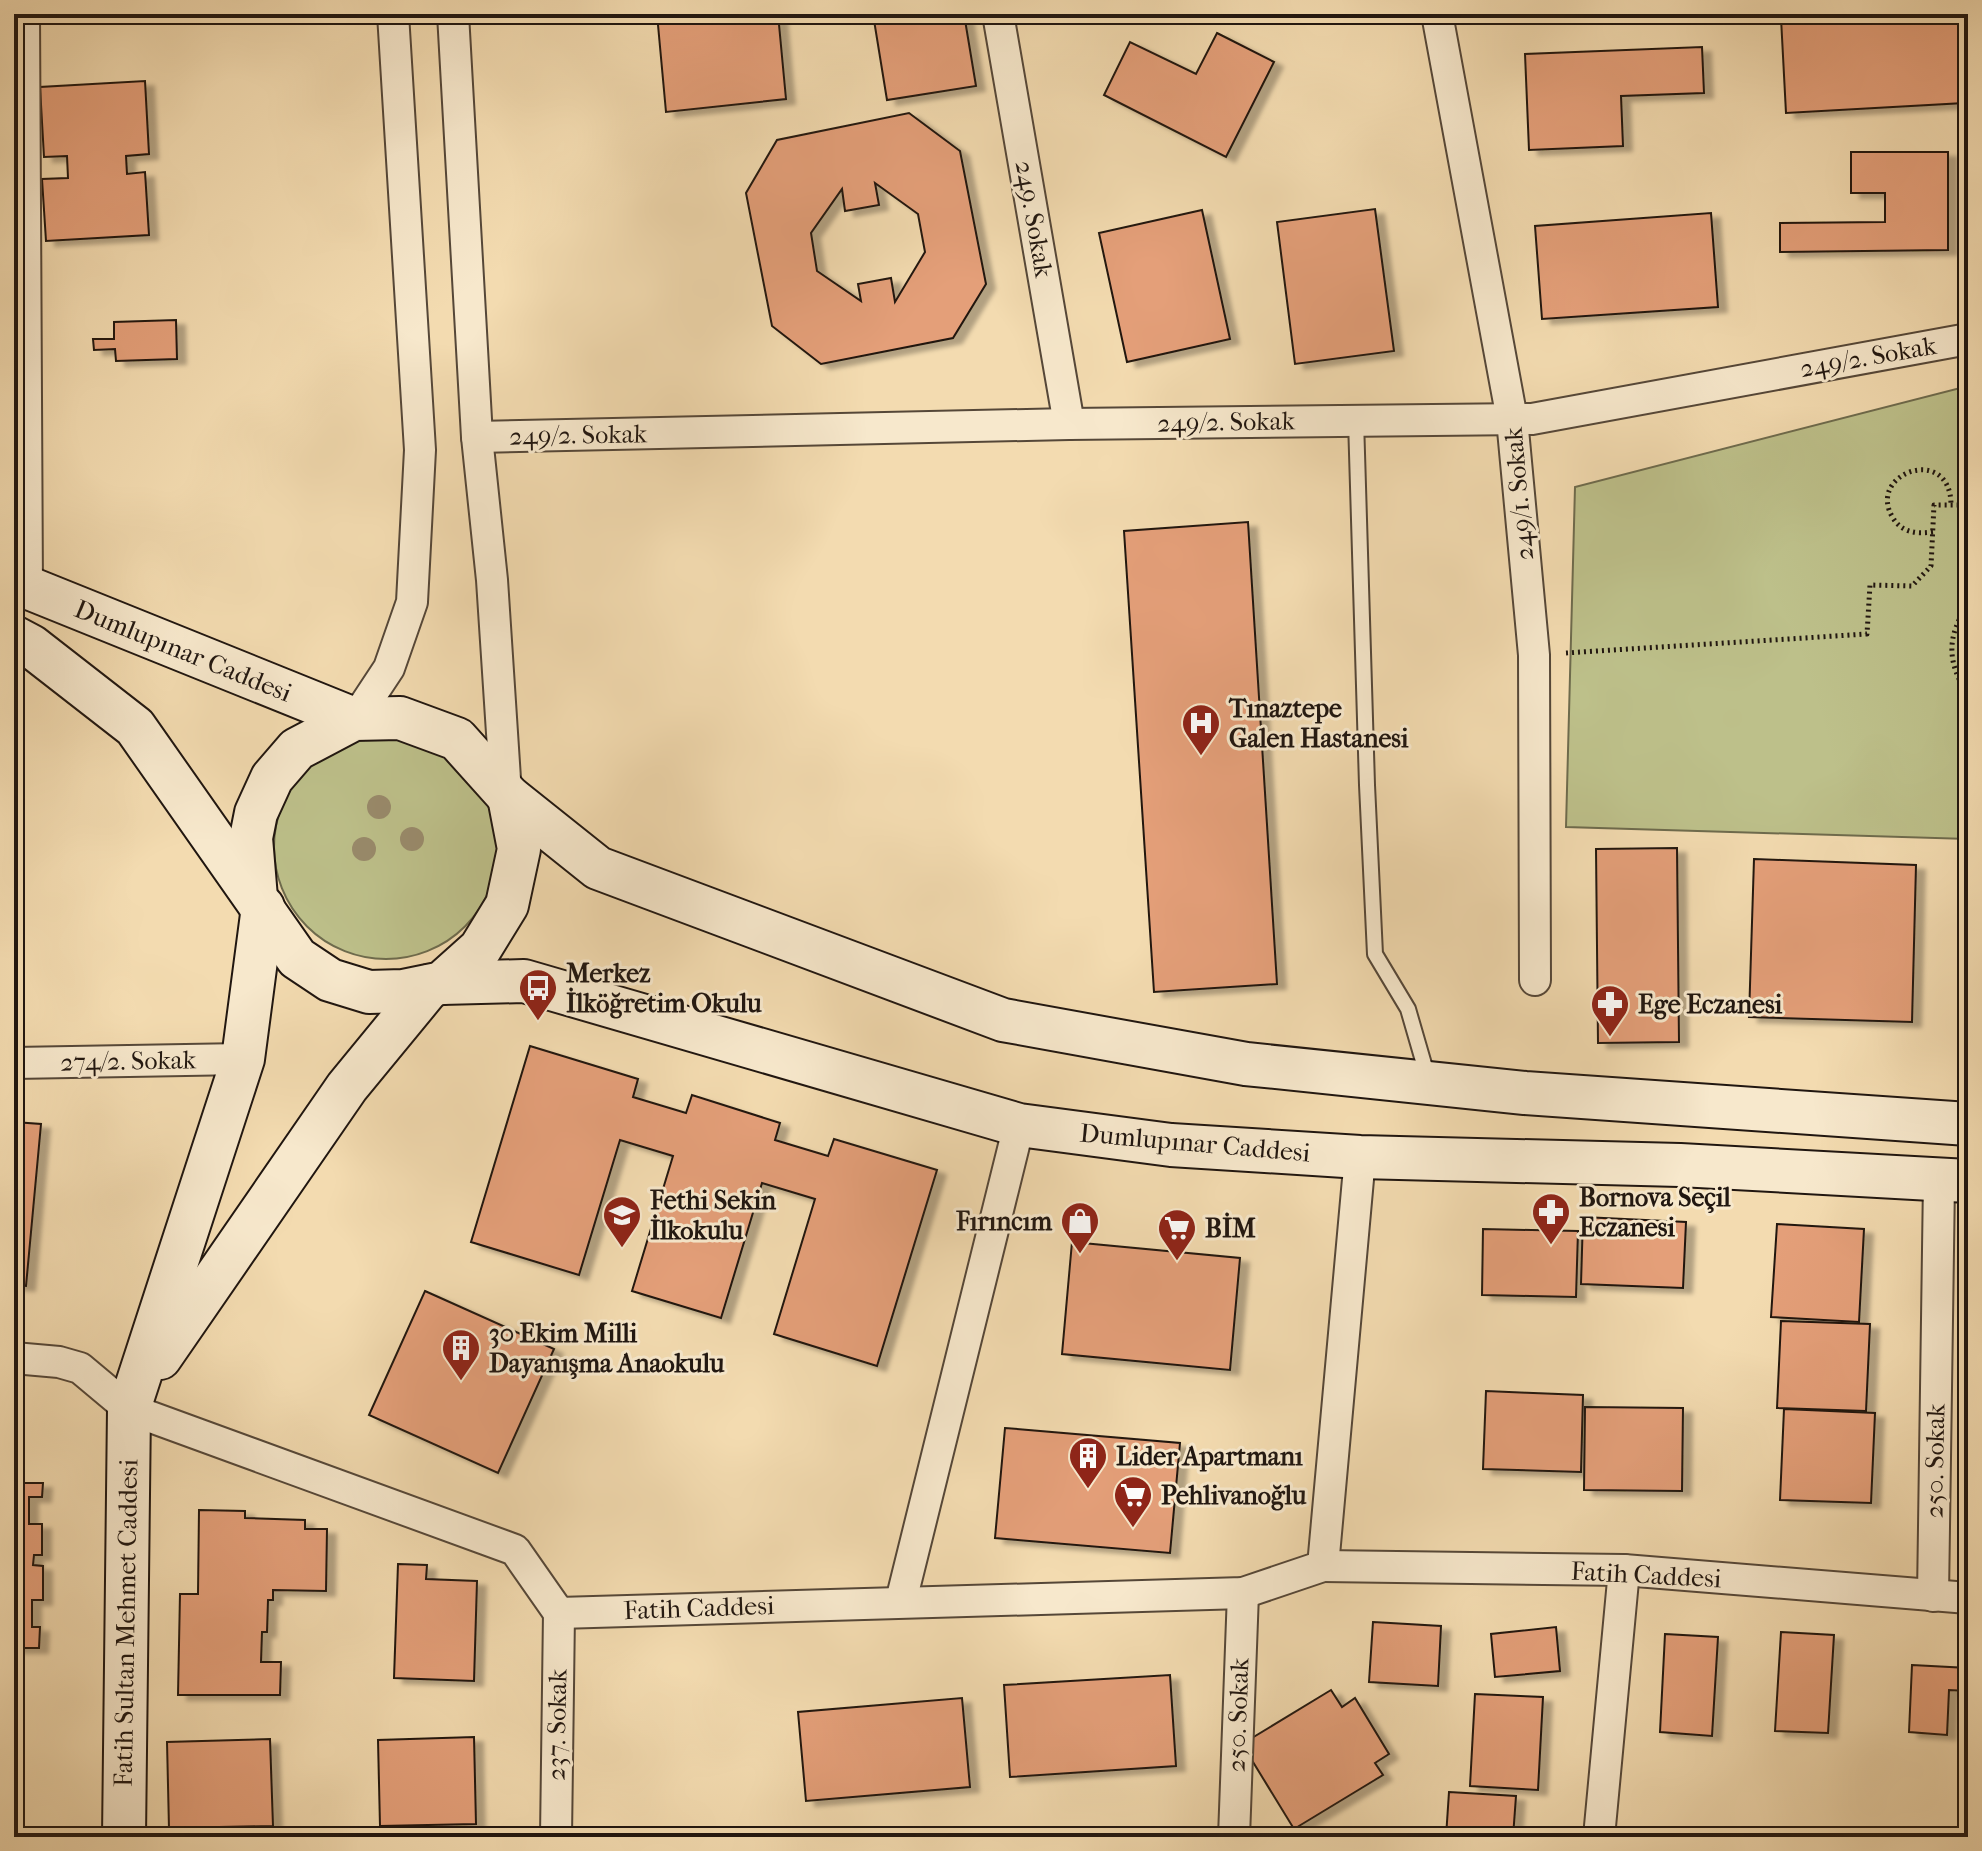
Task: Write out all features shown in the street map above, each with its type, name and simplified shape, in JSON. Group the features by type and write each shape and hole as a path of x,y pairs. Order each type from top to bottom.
{"main road":[{"name":"Dumlupınar Caddesi","path":"21,586 355,718"},
{"path":"14,637 31,646 135,727 297,958 330,980 369,992 403,991 436,984"},
{"path":"260,903 251,838 256,813 272,778 297,749 355,718 400,718 457,739 508,795 598,868 1003,1020 1246,1064 1525,1093 1968,1124"},
{"path":"132,1402 347,1087 436,984 480,949 507,905 519,849 508,795"},
{"name":"Fatih Sultan Mehmet Caddesi","path":"124,1837 132,1402 243,1059 260,903"},
{"name":"Dumlupınar Caddesi","path":"436,984 524,981 1019,1125 1171,1145 1360,1157 1680,1165 1953,1181"}],"street":[{"path":"21,586 24,14"},
{"path":"355,718 389,668 412,602 413,587 420,450 393,14"},
{"path":"453,14 477,437 492,580 508,795"},
{"name":"249. Sokak","path":"998,14 1069,424"},
{"name":"249/1. Sokak","path":"1437,14 1512,419 1534,655 1535,980"},
{"name":"249/2. Sokak","path":"477,437 1069,424 1532,419 1968,339"},
{"name":"274/2. Sokak","path":"14,1063 243,1059"},
{"path":"901,1601 1019,1125"},
{"path":"1323,1566 1360,1157"},
{"name":"250. Sokak","path":"1933,1596 1953,1181"},
{"path":"14,1358 59,1362 80,1368 132,1402 515,1550 559,1613"},
{"name":"Fatih Caddesi","path":"559,1613 1243,1593 1323,1566 1624,1570 1968,1598"},
{"path":"1599,1837 1624,1570"},
{"name":"250. Sokak","path":"1234,1837 1243,1593"},
{"name":"237. Sokak","path":"556,1837 559,1613"}],"lane":[{"path":"1356,420 1375,954 1408,1009 1429,1082"}],"path":[{"path":"1933,532 1917,534 1895,522 1889,511 1888,499 1899,476 1910,470 1923,469 1935,473 1951,491 1951,505"},
{"path":"1534,655 1867,634 1870,585 1912,586 1931,566 1934,505 1968,505"},
{"path":"1968,604 1957,621 1951,659 1957,678 1968,695"}],"green space":[{"path":"1968,386 1968,839 1566,827 1575,487"},
{"path":"386,735 429,743 465,768 490,804 498,847 490,890 465,926 429,951 386,959 343,951 307,926 282,890 274,847 282,804 307,768 343,743"}],"building":[{"path":"657,14 778,14 786,99 666,112"},
{"path":"873,14 964,14 976,86 887,100"},
{"path":"1959,14 1964,103 1786,113 1781,18"},
{"path":"1217,33 1274,62 1226,157 1104,95 1130,42 1196,74"},
{"path":"1702,47 1704,93 1621,96 1623,146 1529,150 1525,54"},
{"path":"145,81 149,154 126,156 127,174 145,172 149,235 46,241 42,179 68,178 67,156 44,157 40,87"},
{"path":"909,113 960,151 986,284 953,338 821,364 772,326 746,193 777,140","holes":["875,183 918,214 925,252 895,302 891,278 858,284 861,301 817,271 811,233 842,189 845,211 879,205"]},
{"path":"1851,152 1948,152 1948,250 1780,252 1780,223 1885,222 1885,193 1851,193"},
{"path":"1375,209 1394,351 1295,364 1277,222"},
{"path":"1202,210 1230,339 1127,362 1099,233"},
{"path":"1711,213 1718,307 1542,319 1535,226"},
{"path":"176,320 177,359 116,361 115,349 94,350 93,339 114,339 114,322"},
{"name":"Tınaztepe Galen Hastanesi","path":"1248,522 1277,984 1154,992 1124,531"},
{"path":"1677,848 1679,1042 1598,1043 1596,849"},
{"path":"1754,859 1916,865 1912,1022 1749,1017"},
{"name":"Fethi Sekin İlkokulu","path":"530,1046 638,1079 633,1097 686,1113 692,1095 780,1123 775,1140 828,1156 834,1139 937,1170 877,1366 774,1334 815,1199 762,1183 721,1318 632,1291 673,1156 620,1140 579,1275 471,1242"},
{"path":"14,1122 41,1124 26,1286 14,1285"},
{"path":"1583,1217 1686,1222 1683,1288 1581,1284"},
{"path":"1777,1224 1864,1229 1859,1322 1771,1317"},
{"path":"1483,1229 1578,1231 1576,1297 1482,1295"},
{"path":"1072,1242 1240,1258 1230,1370 1062,1354"},
{"name":"30 Ekim Milli Dayanışma Anaokulu","path":"425,1291 554,1349 498,1473 369,1415"},
{"path":"1781,1321 1870,1324 1866,1411 1777,1408"},
{"path":"1486,1391 1583,1395 1581,1472 1483,1469"},
{"path":"1585,1407 1683,1408 1682,1491 1584,1490"},
{"path":"1784,1409 1875,1413 1871,1503 1780,1500"},
{"name":"Lider Apartmanı","path":"1005,1428 1180,1443 1170,1553 995,1538"},
{"path":"14,1483 43,1483 42,1497 29,1497 29,1524 42,1524 42,1555 34,1555 33,1565 43,1566 43,1600 32,1600 32,1627 40,1627 39,1648 14,1648"},
{"path":"199,1510 245,1511 245,1518 305,1520 305,1529 327,1529 326,1591 273,1590 273,1600 268,1600 267,1632 262,1632 261,1662 281,1662 280,1695 178,1695 180,1594 198,1594"},
{"path":"398,1564 427,1565 426,1579 477,1581 474,1681 394,1678"},
{"path":"1373,1622 1441,1626 1438,1686 1369,1682"},
{"path":"1556,1627 1560,1671 1495,1677 1491,1634"},
{"path":"1781,1632 1834,1635 1828,1733 1775,1731"},
{"path":"1665,1634 1718,1637 1712,1736 1660,1732"},
{"path":"1912,1665 1968,1668 1968,1691 1949,1690 1947,1735 1909,1732"},
{"path":"1170,1675 1176,1766 1010,1777 1004,1685"},
{"path":"1331,1690 1342,1707 1355,1698 1389,1754 1375,1763 1383,1775 1294,1829 1242,1744"},
{"path":"1475,1694 1543,1697 1538,1790 1470,1786"},
{"path":"962,1698 970,1787 806,1801 798,1712"},
{"path":"474,1737 476,1824 380,1826 378,1740"},
{"path":"270,1739 273,1826 169,1828 167,1742"},
{"path":"1449,1792 1516,1796 1513,1837 1446,1837"}],"place":[{"name":"Tınaztepe Galen Hastanesi","path":"1201,757"},
{"name":"Merkez İlköğretim Okulu","path":"538,1022"},
{"name":"Ege Eczanesi","path":"1610,1038"},
{"name":"Bornova Seçil Eczanesi","path":"1551,1246"},
{"name":"Fethi Sekin İlkokulu","path":"622,1249"},
{"name":"Fırıncım","path":"1080,1255"},
{"name":"BİM","path":"1177,1262"},
{"name":"30 Ekim Milli Dayanışma Anaokulu","path":"461,1382"},
{"name":"Lider Apartmanı","path":"1088,1490"},
{"name":"Pehlivanoğlu","path":"1133,1529"}]}
